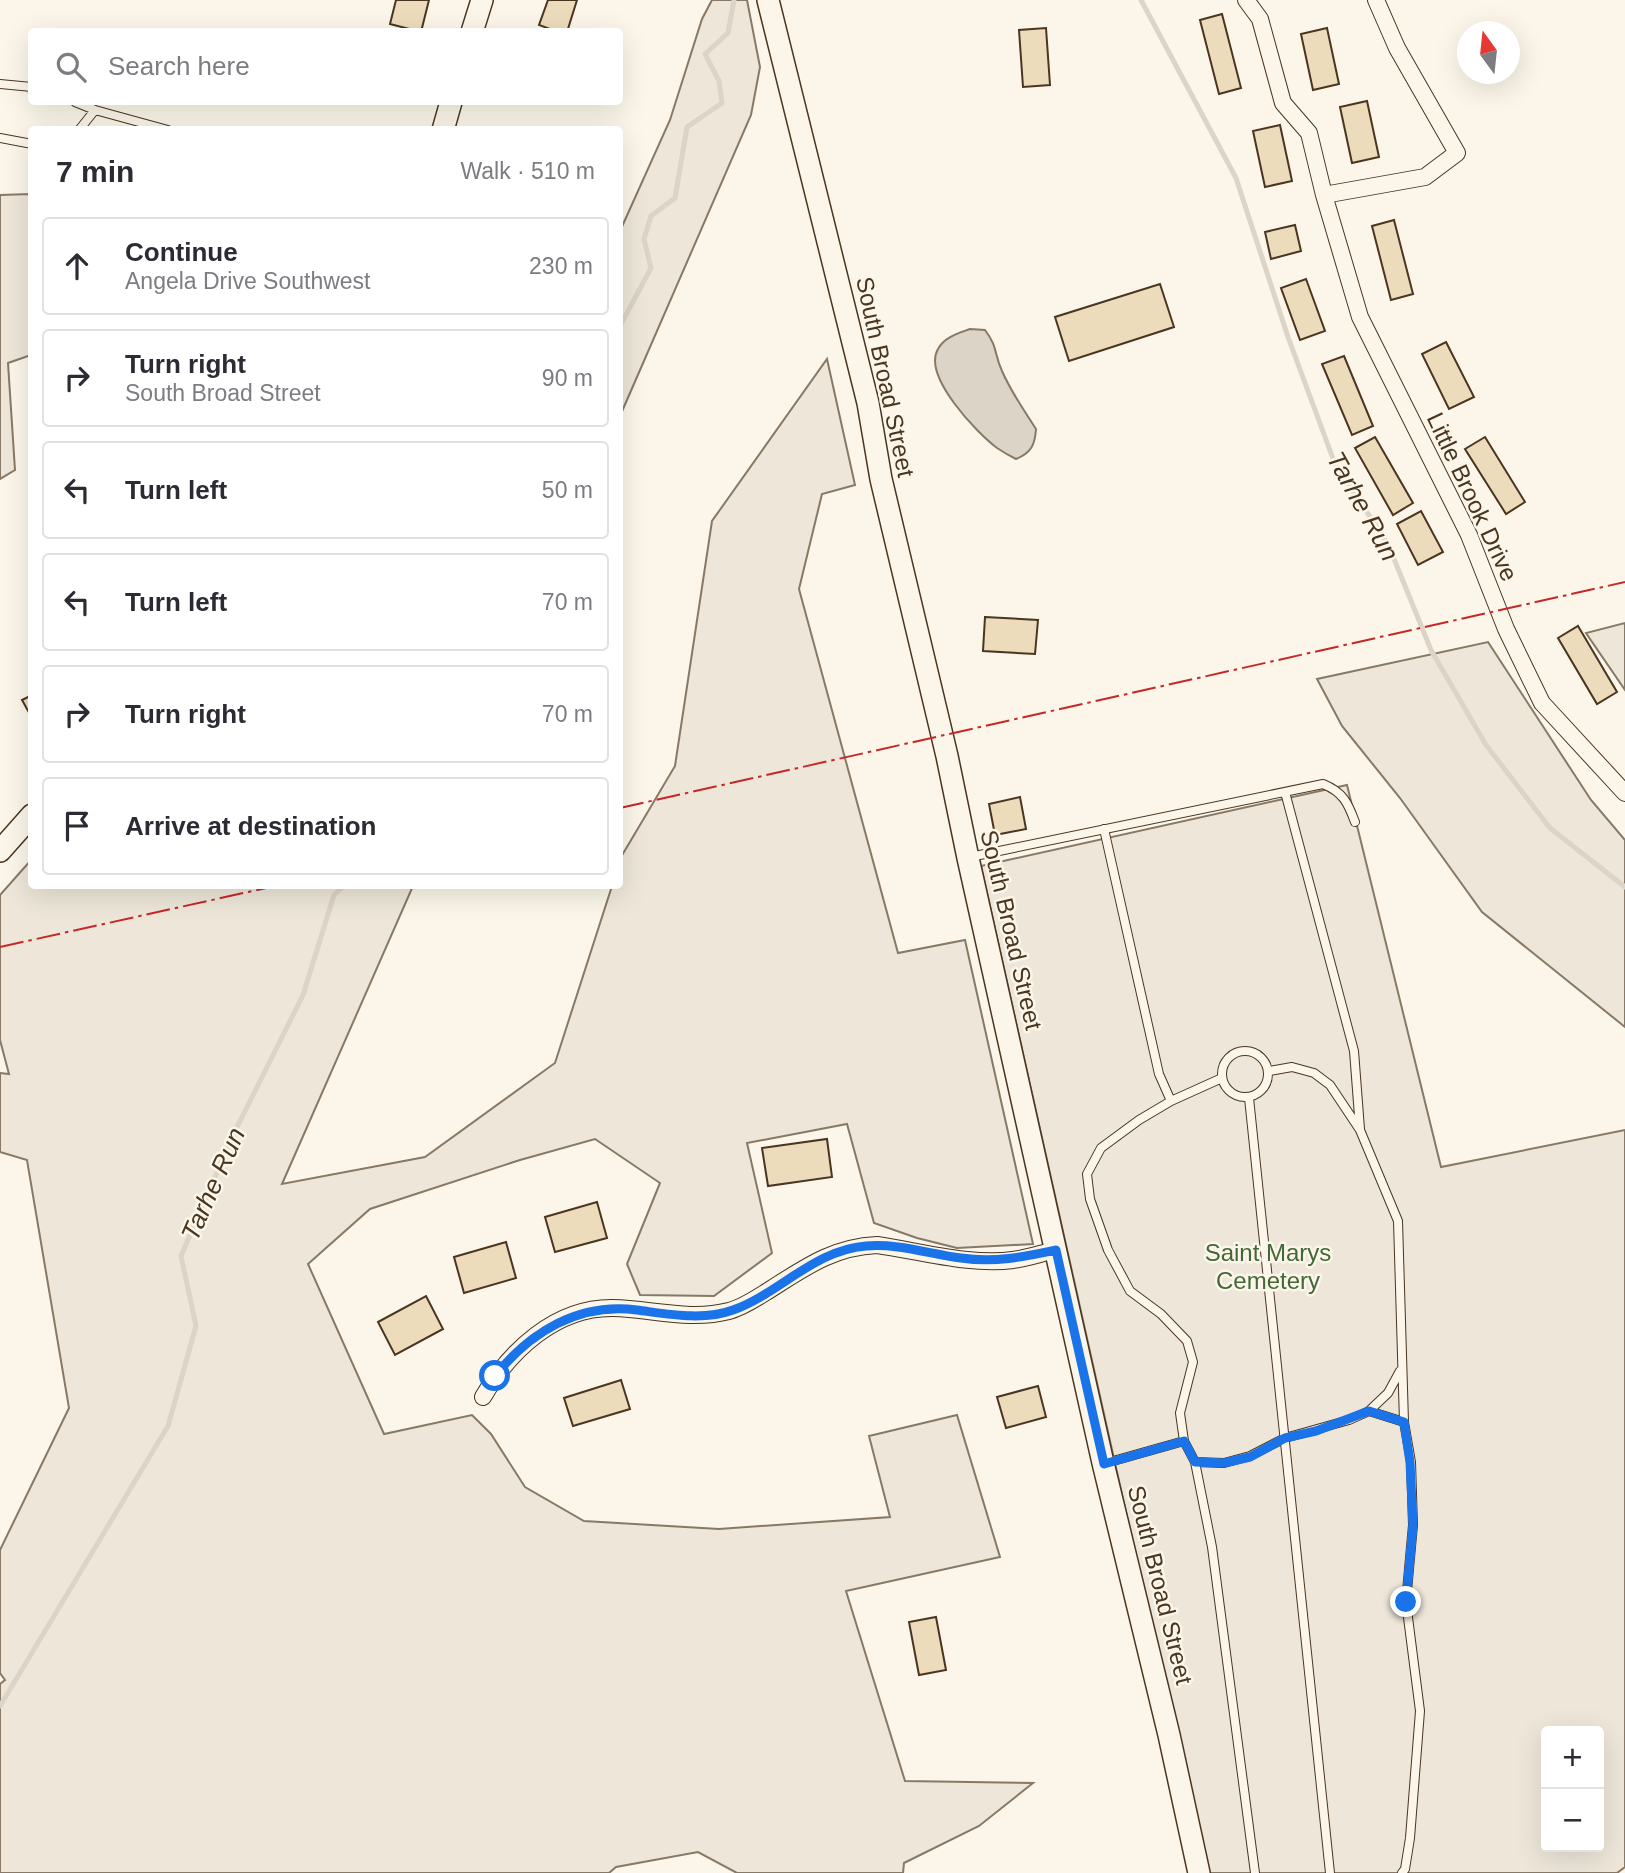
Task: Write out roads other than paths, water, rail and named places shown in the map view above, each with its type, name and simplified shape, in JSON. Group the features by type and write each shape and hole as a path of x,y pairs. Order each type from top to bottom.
{"street":[{"path":"473,28 482,0"},
{"name":"South Broad Street","path":"768,0 868,403 881,480 947,756 1104,1464 1199,1873"},
{"name":"Little Brook Drive","path":"1246,0 1261,19 1283,103 1309,133 1324,195 1360,317 1469,535 1506,629 1542,703 1625,793"},
{"path":"1324,195 1425,177 1457,153 1396,48 1376,0"},
{"path":"444,126 450,105"},
{"path":"0,851 28,820"},
{"path":"483,1397 495,1376 527,1342 567,1318 588,1311 610,1308 683,1315 730,1311 752,1301 815,1261 840,1250 864,1246 877,1245 963,1259 995,1261 1013,1260 1056,1250"}],"lane":[{"path":"0,84 28,88"},
{"path":"82,105 153,126"},
{"path":"82,126 95,110"},
{"path":"0,138 28,143"},
{"path":"968,858 1323,784 1337,790 1348,801 1355,822"},
{"path":"1285,792 1354,1051 1360,1130"},
{"path":"1104,829 1159,1074 1171,1101"},
{"path":"1242,1051 1260,1056 1269,1071 1264,1088 1258,1095 1249,1098 1231,1093 1222,1078 1226,1060 1242,1051"},
{"path":"1269,1071 1292,1067 1314,1073 1330,1085 1360,1130 1398,1222 1404,1422 1410,1462 1413,1525 1406,1602 1420,1711 1410,1838 1402,1873"},
{"path":"1222,1078 1171,1101 1139,1120 1101,1148 1087,1174 1090,1199 1108,1250 1130,1291 1161,1314 1187,1341 1193,1363 1180,1413 1184,1441 1195,1462 1212,1547 1255,1873"},
{"path":"1249,1098 1331,1873"},
{"path":"1195,1462 1224,1463 1250,1457 1285,1438 1316,1431 1369,1411 1388,1393 1402,1369"},
{"path":"1369,1411 1404,1422"},
{"path":"1104,1464 1184,1441"}],"waterway":[{"name":"Tarhe Run","path":"623,320 651,268 644,239 651,216 675,198 687,127 722,103 719,81 705,54 728,33 734,0"},
{"name":"Tarhe Run","path":"1141,0 1236,178 1288,337 1335,464 1388,544 1431,650 1486,745 1550,828 1625,887"},
{"name":"Tarhe Run","path":"0,1706 168,1426 196,1326 181,1256 233,1135 303,995 334,895 341,889"}],"park label":[{"name":"Saint Marys Cemetery","path":"1268,1267"}]}
